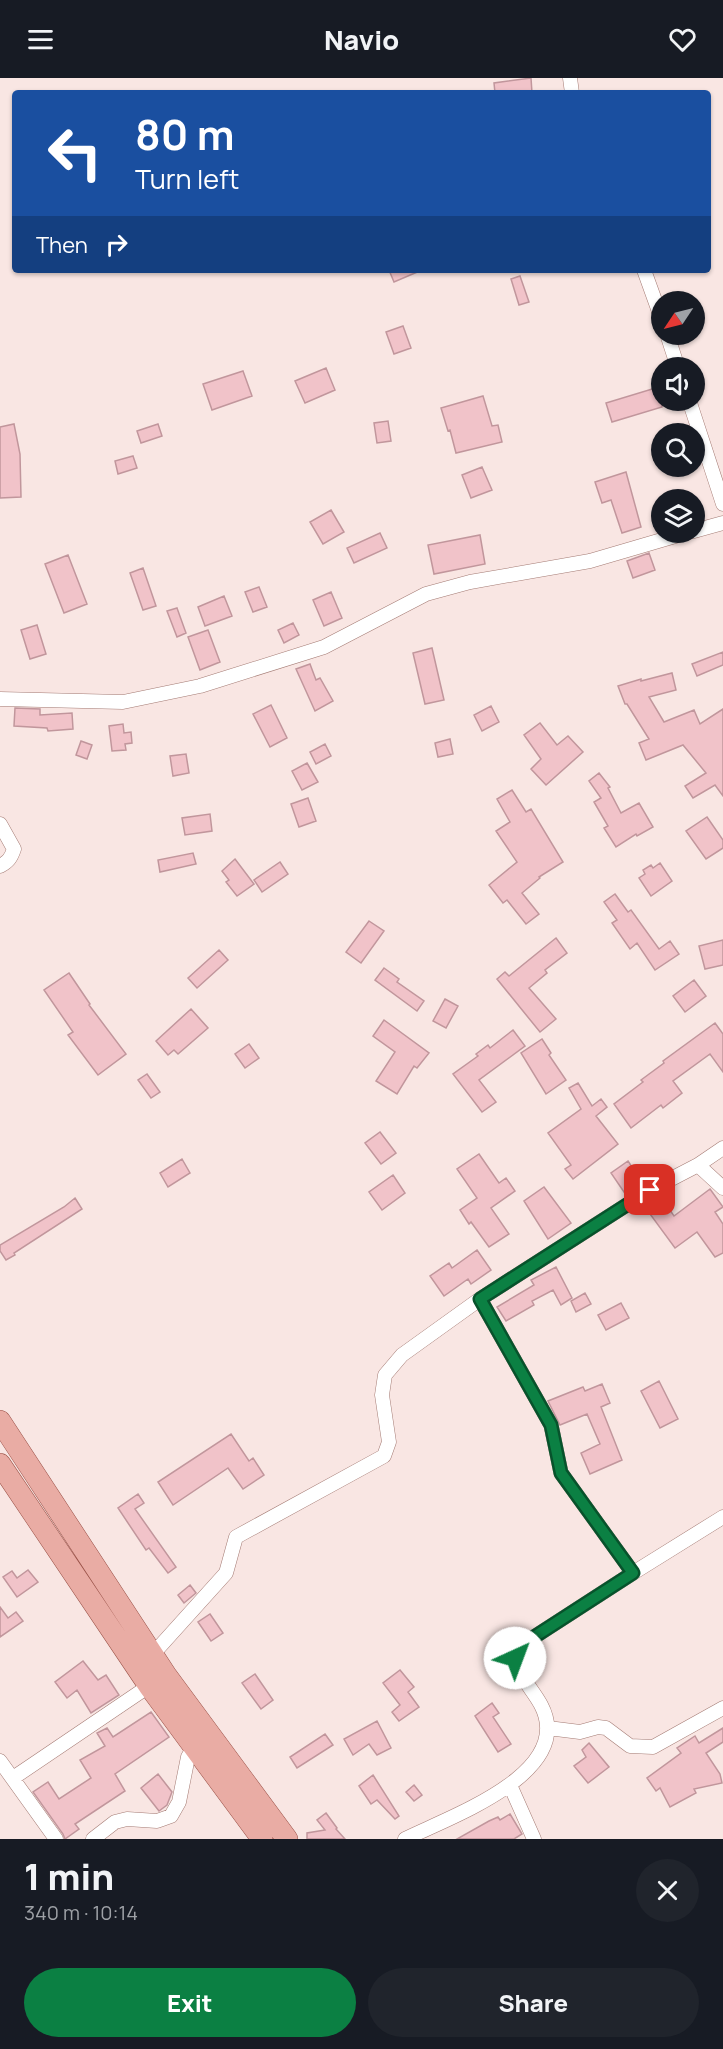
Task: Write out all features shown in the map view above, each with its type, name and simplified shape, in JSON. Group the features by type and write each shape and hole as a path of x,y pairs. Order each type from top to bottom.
{"main road":[{"path":"0,1421 153,1654 287,1839"},
{"path":"0,1464 149,1686 195,1745 262,1839"}],"street":[{"path":"645,273 652,291"},
{"path":"693,411 718,471 723,504"},
{"path":"705,528 723,523"},
{"path":"0,699 123,702 200,686 324,647 426,594 470,582 590,561 651,543"},
{"path":"0,824 14,849 12,857 0,866"},
{"path":"153,1654 226,1573 236,1538 384,1456 389,1442 382,1395 385,1375 402,1355 480,1299 650,1190 698,1165 723,1148"},
{"path":"698,1165 723,1188"},
{"path":"480,1299 551,1425 561,1473 633,1573"},
{"path":"405,1839 496,1794 520,1778 537,1759 546,1743 548,1728 542,1707 519,1670 515,1658 517,1648 723,1517"},
{"path":"13,1778 149,1686"},
{"path":"548,1728 580,1732 598,1727 606,1728 630,1746 653,1747 723,1708"},
{"path":"93,1839 115,1822 127,1819 157,1821 171,1815 179,1802 188,1757 195,1745"},
{"path":"0,1761 56,1839"},
{"path":"510,1785 534,1839"}],"building":[{"path":"531,78 532,90 495,90 494,83"},
{"path":"390,273 415,273 394,282"},
{"path":"520,276 529,302 519,305 511,279"},
{"path":"403,326 411,348 394,354 386,332"},
{"path":"326,368 335,390 305,403 295,381"},
{"path":"243,371 252,396 212,410 203,384"},
{"path":"651,389 651,410 612,422 606,403"},
{"path":"483,396 492,426 498,425 502,442 456,453 441,408"},
{"path":"388,421 391,441 377,443 374,423"},
{"path":"14,424 20,454 21,497 0,498 0,427"},
{"path":"158,424 162,436 141,443 137,431"},
{"path":"133,456 137,468 118,474 115,461"},
{"path":"482,467 492,490 471,498 462,475"},
{"path":"626,472 641,527 622,533 611,500 602,503 595,482"},
{"path":"331,510 344,532 323,544 310,522"},
{"path":"380,533 387,548 354,563 347,548"},
{"path":"480,535 485,564 434,574 428,545"},
{"path":"649,553 655,570 633,578 627,561"},
{"path":"68,555 87,604 64,613 45,564"},
{"path":"143,568 156,606 143,610 130,573"},
{"path":"259,587 267,607 253,612 245,592"},
{"path":"331,592 342,618 324,626 313,600"},
{"path":"224,596 232,616 205,626 198,607"},
{"path":"177,608 186,633 177,637 167,611"},
{"path":"293,623 299,635 284,643 278,630"},
{"path":"37,625 46,654 30,659 21,630"},
{"path":"208,630 220,662 200,670 188,637"},
{"path":"432,648 444,700 425,704 413,653"},
{"path":"723,652 723,665 697,676 692,664"},
{"path":"310,664 316,680 320,678 333,701 315,711 296,669"},
{"path":"672,673 676,690 649,697 664,722 694,710 700,724 723,709 723,796 715,785 693,798 685,786 706,773 683,745 646,760 639,743 649,739 625,704 618,686"},
{"path":"271,705 287,738 270,747 253,714"},
{"path":"491,706 499,722 482,731 474,715"},
{"path":"15,708 40,709 40,715 72,713 73,729 48,731 47,728 14,726"},
{"path":"540,723 557,745 568,736 583,752 546,785 531,769 541,759 524,735"},
{"path":"123,724 124,733 131,732 132,743 125,744 126,750 112,751 109,726"},
{"path":"450,739 453,754 438,757 435,743"},
{"path":"81,741 92,745 87,759 76,755"},
{"path":"325,744 331,756 316,764 310,752"},
{"path":"186,754 189,773 173,776 170,756"},
{"path":"307,763 318,782 302,790 292,771"},
{"path":"599,773 610,787 608,788 621,813 639,803 653,827 637,836 636,834 616,847 604,828 608,826 594,802 601,798 589,781"},
{"path":"512,790 526,812 531,809 563,862 539,877 522,893 539,914 526,924 507,900 503,903 489,885 517,862 496,831 510,822 497,799"},
{"path":"308,798 316,821 299,827 291,804"},
{"path":"210,814 212,831 185,835 182,818"},
{"path":"707,817 723,840 723,848 706,859 686,831"},
{"path":"193,853 196,864 160,872 158,860"},
{"path":"235,859 254,884 237,896 226,882 229,880 222,871"},
{"path":"280,862 288,874 262,892 254,880"},
{"path":"660,863 672,881 651,896 639,878 645,874 643,870 651,865 653,868"},
{"path":"615,894 628,912 631,910 659,949 670,941 679,954 655,970 637,943 630,949 612,923 617,920 604,902"},
{"path":"369,921 384,931 361,963 346,952"},
{"path":"556,938 567,953 545,970 547,973 529,988 556,1019 540,1032 497,979 505,972 509,976"},
{"path":"723,940 723,965 705,969 699,946"},
{"path":"219,950 228,960 197,988 188,978"},
{"path":"384,968 399,979 397,982 424,1001 417,1011 375,980"},
{"path":"69,973 89,1005 126,1054 98,1075 68,1035 73,1032 44,990"},
{"path":"694,980 706,996 685,1012 673,996"},
{"path":"445,999 458,1006 446,1028 433,1021"},
{"path":"191,1009 208,1028 178,1054 174,1050 168,1055 156,1041"},
{"path":"384,1020 429,1053 417,1068 414,1066 397,1094 376,1081 395,1052 373,1036"},
{"path":"715,1023 723,1034 723,1072 710,1054 673,1081 682,1093 663,1108 661,1105 631,1128 614,1104 643,1082 641,1080 664,1063 663,1061"},
{"path":"513,1030 525,1046 479,1080 496,1102 482,1112 453,1074 478,1056 476,1054 488,1045 490,1048"},
{"path":"542,1039 551,1053 549,1055 566,1080 546,1094 521,1053"},
{"path":"249,1044 259,1058 245,1068 235,1054"},
{"path":"147,1074 160,1092 151,1098 138,1080"},
{"path":"578,1083 592,1106 601,1099 607,1107 596,1116 618,1144 573,1179 565,1169 571,1165 548,1133 581,1109 569,1088"},
{"path":"380,1132 396,1153 381,1164 365,1143"},
{"path":"479,1154 499,1183 506,1178 515,1191 491,1208 509,1234 489,1247 460,1210 477,1198 457,1169"},
{"path":"182,1159 190,1173 168,1187 160,1173"},
{"path":"628,1161 643,1184 626,1195 611,1173"},
{"path":"393,1175 405,1193 382,1210 369,1192"},
{"path":"544,1187 571,1223 548,1239 524,1201"},
{"path":"710,1189 723,1207 715,1212 723,1224 723,1253 715,1257 697,1232 675,1248 650,1214 665,1203 674,1216"},
{"path":"75,1198 82,1209 6,1260 0,1251 0,1245"},
{"path":"477,1250 491,1270 471,1284 468,1279 444,1296 430,1276 449,1263 452,1268"},
{"path":"556,1267 572,1298 561,1305 553,1290 532,1301 534,1305 506,1321 497,1307 534,1285 531,1280"},
{"path":"585,1293 591,1304 576,1312 571,1301"},
{"path":"621,1303 629,1318 606,1330 598,1315"},
{"path":"659,1381 678,1419 660,1428 641,1391"},
{"path":"602,1384 610,1403 601,1407 622,1460 590,1474 581,1453 600,1444 587,1414 560,1425 548,1401 583,1387 585,1391"},
{"path":"231,1434 249,1461 253,1458 264,1475 243,1489 228,1468 173,1505 158,1482"},
{"path":"138,1494 144,1503 135,1509 176,1567 168,1573 149,1548 146,1550 118,1508"},
{"path":"28,1570 38,1582 17,1597 3,1577 12,1571 17,1578"},
{"path":"190,1585 196,1593 184,1603 178,1595"},
{"path":"0,1607 8,1618 16,1612 23,1621 0,1637"},
{"path":"210,1614 223,1633 211,1641 198,1622"},
{"path":"83,1661 98,1680 106,1675 119,1695 91,1713 77,1690 67,1698 55,1682"},
{"path":"400,1670 414,1687 408,1692 419,1707 399,1721 392,1712 400,1705 383,1683"},
{"path":"255,1674 273,1700 261,1709 242,1683"},
{"path":"492,1703 499,1713 493,1717 511,1744 498,1752 475,1716"},
{"path":"151,1712 169,1737 115,1774 125,1791 75,1824 79,1829 65,1839 33,1792 48,1782 59,1799 91,1778 80,1760 105,1746 97,1733 107,1728 113,1737"},
{"path":"377,1721 391,1748 377,1755 369,1744 353,1755 344,1739"},
{"path":"723,1728 723,1742 706,1753 720,1774 722,1783 694,1789 696,1793 670,1807 660,1788 656,1791 647,1778 681,1753 677,1748 695,1736 699,1743"},
{"path":"325,1734 333,1745 297,1768 290,1757"},
{"path":"589,1743 609,1767 588,1783 574,1766 586,1757 582,1750"},
{"path":"158,1774 172,1792 167,1805 159,1811 141,1788"},
{"path":"373,1775 399,1816 395,1819 377,1800 371,1804 359,1786"},
{"path":"414,1785 422,1795 414,1801 406,1792"},
{"path":"326,1813 345,1839 307,1839 307,1833 325,1830 317,1820"},
{"path":"510,1814 522,1834 514,1839 457,1839 489,1821 498,1817 500,1820"}],"route":[{"path":"515,1658 517,1648 633,1573 561,1473 551,1425 480,1299 650,1190"}]}
